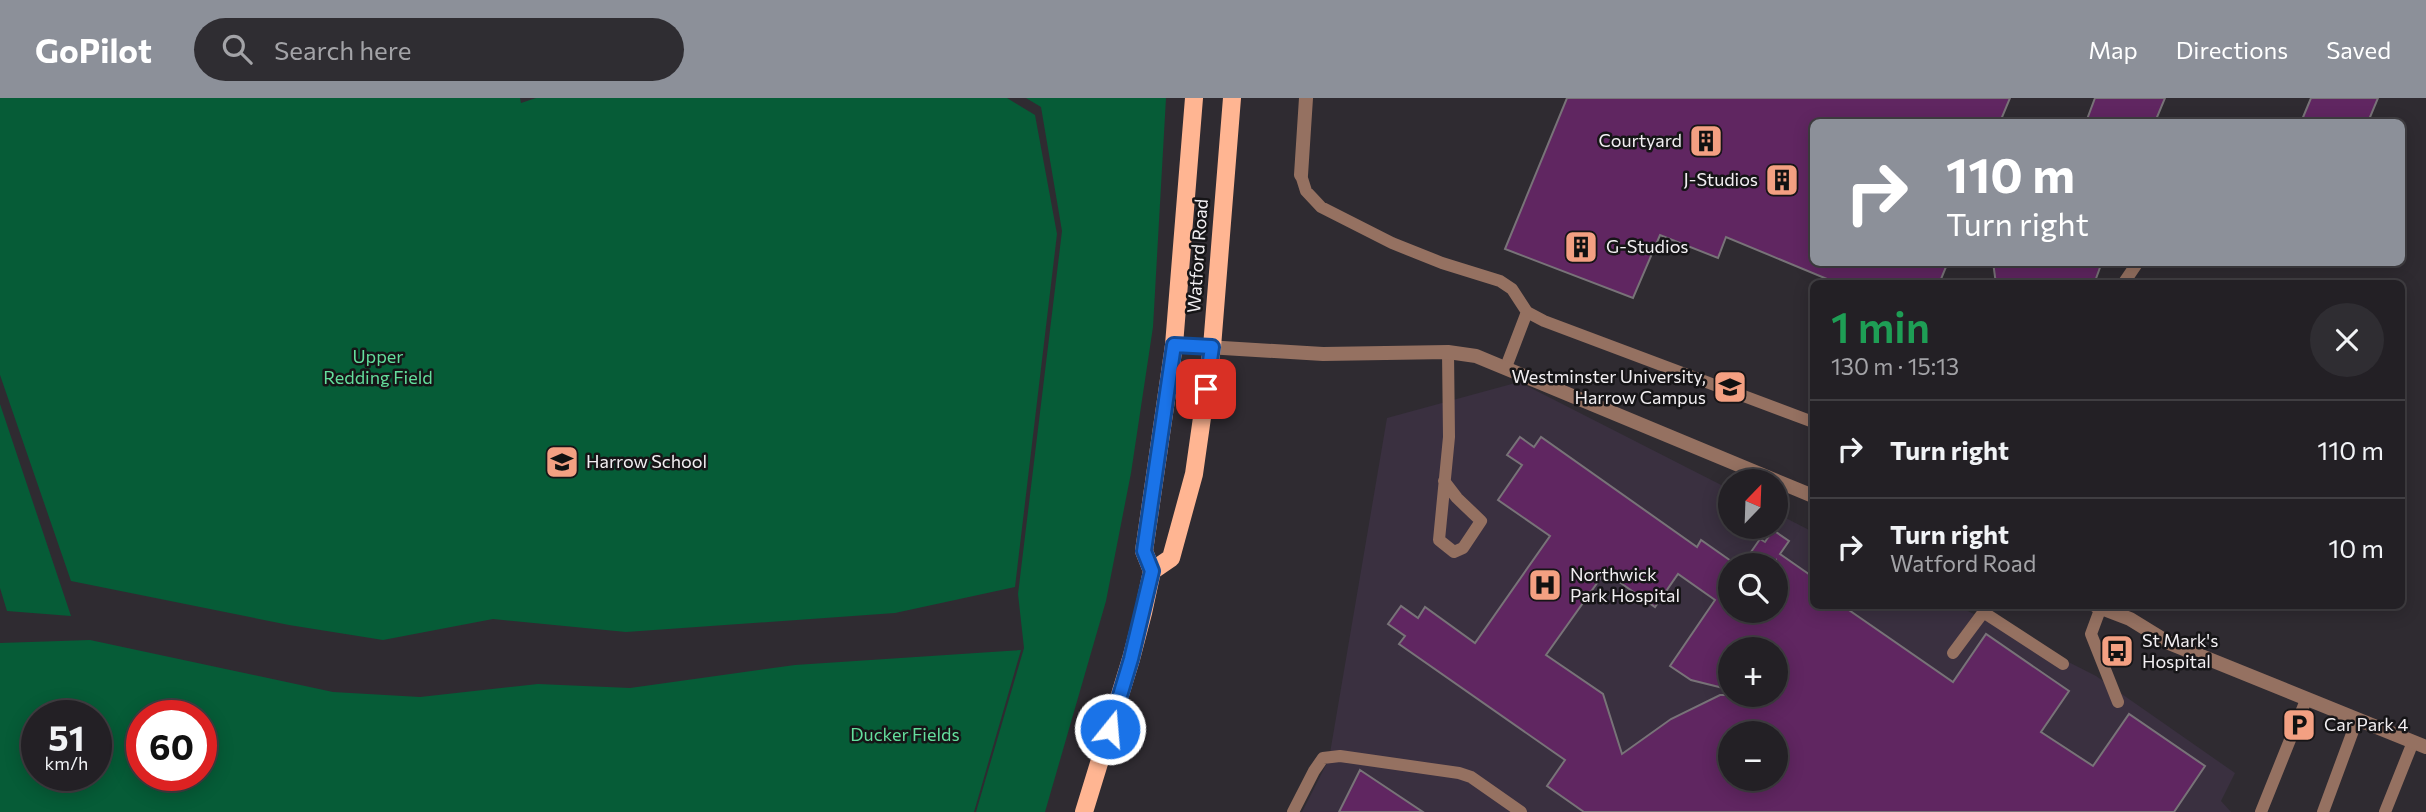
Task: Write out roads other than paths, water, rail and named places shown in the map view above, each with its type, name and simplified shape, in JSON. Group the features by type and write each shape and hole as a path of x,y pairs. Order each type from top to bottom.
{"main road":[{"name":"Watford Road","path":"1084,812 1131,659 1152,571 1144,551 1174,345 1194,98"},
{"name":"Watford Road","path":"1152,571 1171,558 1194,474 1212,347 1232,98"}],"street":[{"path":"1301,175 1306,98"},
{"path":"1174,345 1356,355 1448,352 1476,356 1810,495"},
{"path":"2105,609 2130,619 2169,643 2420,744"}],"lane":[{"path":"1301,175 1306,191 1321,207 1392,243 1442,263 1500,281 1512,289 1527,312 1544,321 1810,421"},
{"path":"1506,367 1527,312"},
{"path":"1444,481 1481,521 1463,548 1454,552 1439,540 1444,481 1447,467 1449,437 1448,352"},
{"path":"1953,653 1985,609 2063,664"},
{"path":"2097,609 2091,634 2118,702"},
{"path":"2261,812 2306,700"},
{"path":"2323,812 2357,720"},
{"path":"2385,812 2420,744"},
{"path":"1293,812 1323,758 1340,756 1459,773 1471,777 1521,812"}],"place":[{"name":"Courtyard","path":"1706,141"},
{"name":"J-Studios","path":"1782,180"},
{"name":"G-Studios","path":"1581,247"},
{"name":"Westminster University, Harrow Campus","path":"1730,387"},
{"name":"Harrow School","path":"562,462"},
{"name":"Northwick Park Hospital","path":"1545,585"},
{"name":"St Mark's Hospital","path":"2117,651"},
{"name":"Car Park 4","path":"2299,725"}],"park label":[{"name":"Upper Redding Field","path":"378,367"},
{"name":"Ducker Fields","path":"905,735"}]}
